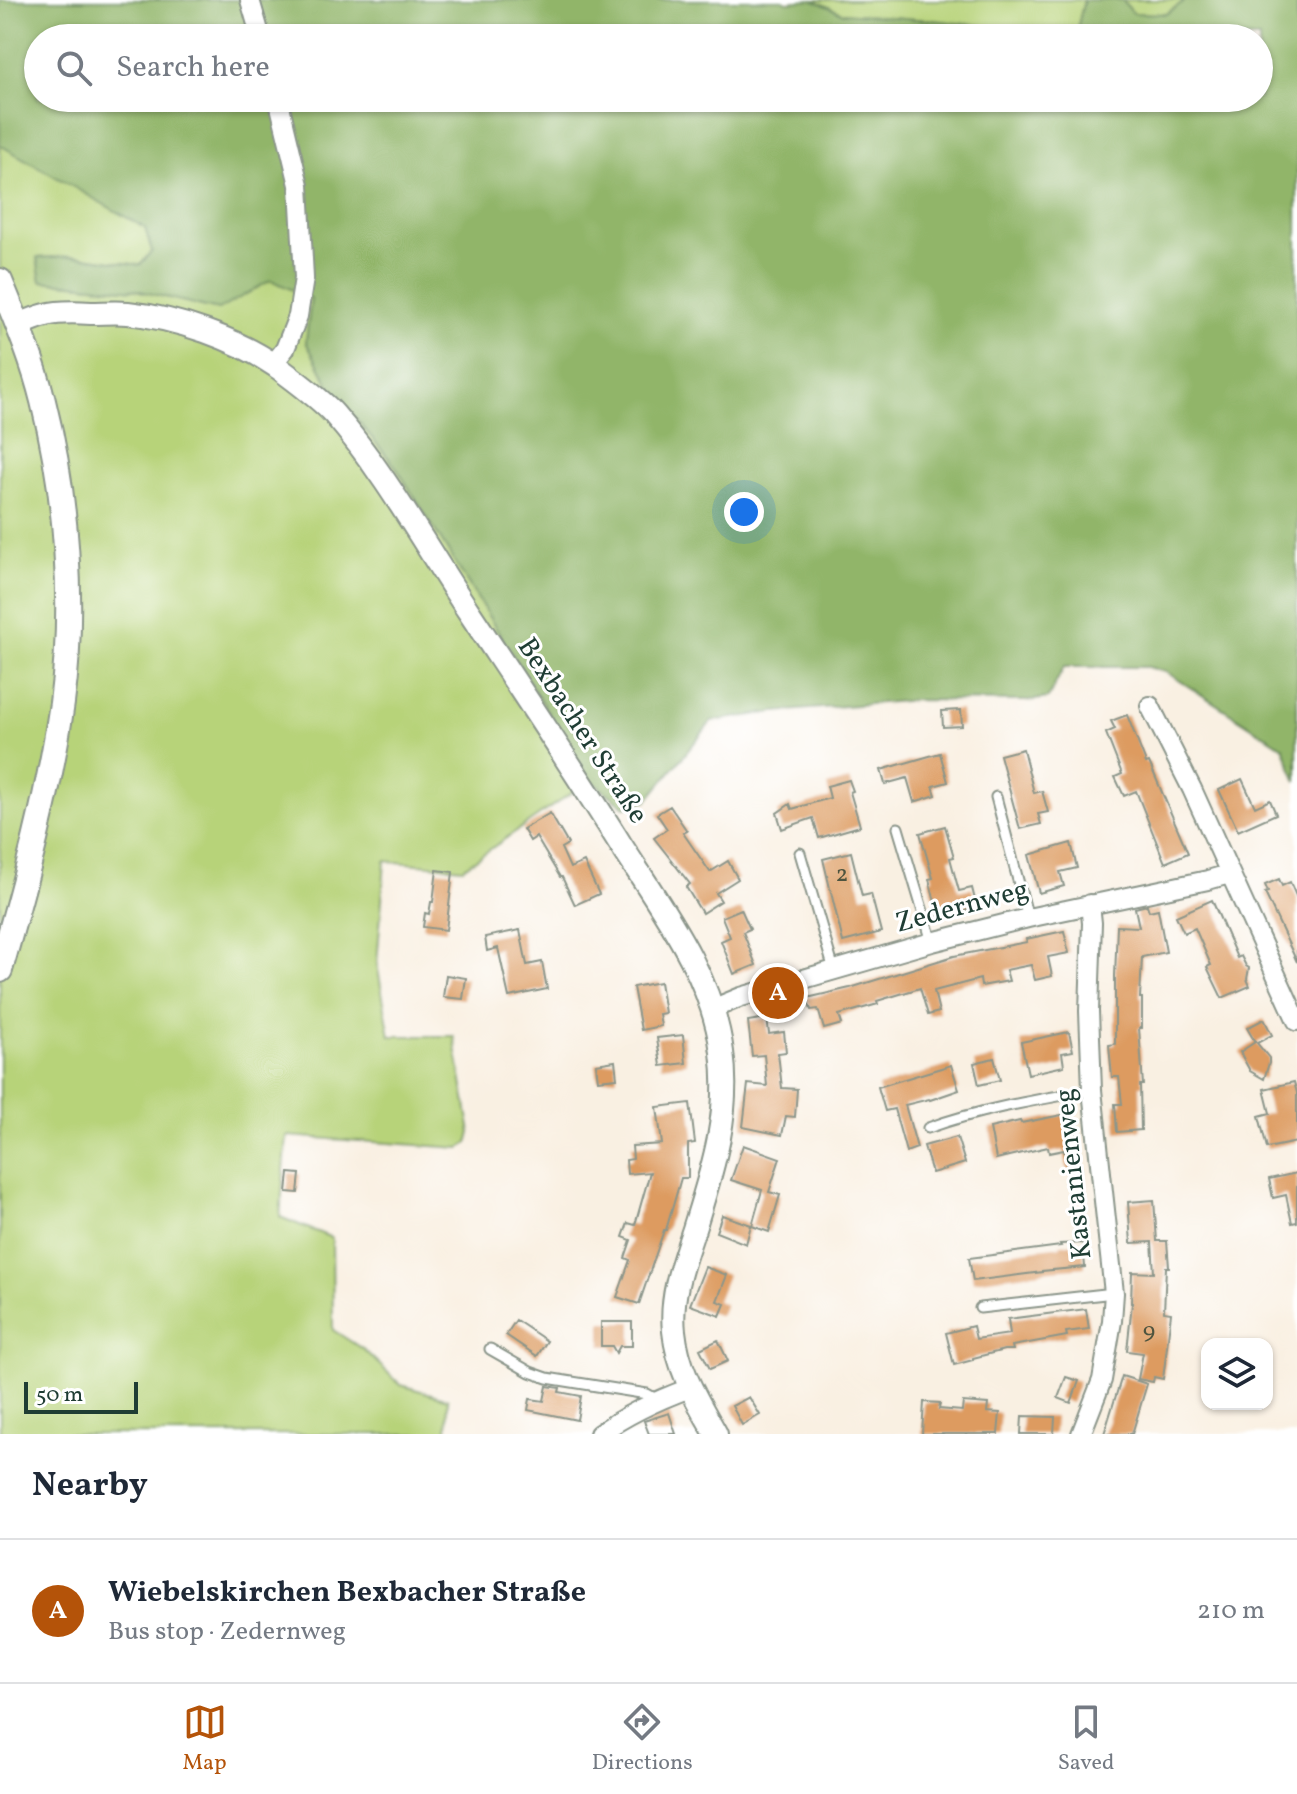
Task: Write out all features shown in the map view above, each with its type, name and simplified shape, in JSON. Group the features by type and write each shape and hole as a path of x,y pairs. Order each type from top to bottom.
{"main road":[{"path":"0,281 43,399 58,467 65,526 67,624 62,701 44,806 0,970"}],"street":[{"path":"250,0 257,24"},
{"path":"273,364 285,349 298,316 304,278 299,185 281,112"},
{"name":"Bexbacher Straße","path":"18,325 48,314 129,313 182,324 232,342 273,364 331,410 376,468 673,925 712,1009 723,1053 722,1123 715,1164 674,1299 674,1329 680,1363 716,1434"},
{"path":"1150,706 1192,789 1297,1021"},
{"name":"Zedernweg","path":"712,1009 741,997 932,942 1229,874"},
{"name":"Kastanienweg","path":"1081,1434 1102,1380 1114,1293 1092,1090 1090,904"},
{"path":"599,1434 629,1414 690,1388"}],"lane":[{"path":"996,797 1028,918"},
{"path":"898,828 932,942"},
{"path":"800,853 834,970"},
{"path":"928,1128 1018,1103 1092,1090"},
{"path":"980,1308 1114,1293"},
{"path":"490,1349 547,1378 647,1394 658,1400"}],"green space":[{"path":"0,0 813,0 842,13 966,24 24,24 24,112 1273,112 1273,24 1078,24 1084,0 1122,0 1133,13 1166,14 1186,0 1297,0 1297,782 1283,747 1166,672 1148,667 1064,667 1048,698 1027,701 916,700 775,712 712,721 647,801 625,807 590,780 396,467 331,388 306,342 311,298 271,280 218,310 136,290 41,281 37,258 77,256 140,265 152,251 145,228 0,145"},
{"path":"813,0 1084,0 1078,24 966,24 842,13"},
{"path":"1122,0 1186,0 1166,14 1133,13"},
{"path":"0,145 145,227 152,251 140,265 77,256 37,258 41,281 136,290 218,310 271,280 311,298 306,342 331,388 396,467 590,780 463,868 385,861 377,964 390,1036 454,1036 471,1133 468,1143 460,1148 287,1136 280,1217 332,1238 333,1330 364,1350 401,1385 448,1399 447,1434 0,1434"}],"building":[{"path":"961,710 962,726 943,727 942,711"},
{"path":"1127,715 1188,853 1165,863 1136,791 1124,796 1115,777 1122,774 1106,733 1115,729 1111,721"},
{"path":"1023,749 1034,793 1042,791 1048,812 1038,814 1041,824 1020,829 1000,755"},
{"path":"940,753 948,782 933,786 936,795 914,802 907,778 885,784 881,770"},
{"path":"1242,779 1255,807 1270,800 1276,814 1238,831 1219,790"},
{"path":"849,780 860,826 819,838 813,818 782,829 777,813 790,804 792,809 830,798 827,786"},
{"path":"670,806 687,831 683,833 710,872 728,861 738,879 716,893 721,901 702,913 686,887 690,884 654,838 667,829 657,814"},
{"path":"550,813 568,844 561,848 570,868 584,862 599,894 575,905 562,877 536,837 530,841 523,829"},
{"path":"945,826 959,891 972,888 977,908 939,917 929,879 933,878 920,833"},
{"path":"1071,843 1077,868 1060,872 1064,886 1039,893 1029,855"},
{"path":"851,852 862,896 871,894 881,932 843,942 823,859"},
{"path":"437,870 453,872 446,930 423,927 425,913 429,914 433,902"},
{"path":"1279,879 1282,886 1290,882 1297,898 1297,962 1265,893 1268,892 1265,885"},
{"path":"1212,900 1237,958 1241,956 1249,968 1247,979 1250,986 1222,998 1207,967 1211,965 1195,928 1184,933 1176,916"},
{"path":"1147,905 1149,911 1158,909 1166,952 1142,957 1142,1028 1139,1028 1143,1085 1140,1085 1141,1130 1117,1132 1115,1104 1122,1104 1119,1077 1112,1077 1109,1045 1115,1044 1117,926 1139,927 1135,908"},
{"path":"741,909 750,929 743,932 756,965 734,974 721,941 730,937 722,917"},
{"path":"520,930 527,965 542,962 547,989 509,997 498,948 487,951 485,937"},
{"path":"1064,931 1069,953 1048,957 1052,976 1035,980 1031,965 1006,970 1009,981 981,986 980,979 934,991 939,1012 928,1015 920,988 839,1015 842,1024 824,1029 818,1009 811,1010 807,998 954,956 1027,942 1026,939"},
{"path":"446,975 466,978 463,999 443,997"},
{"path":"660,982 665,1013 659,1014 661,1026 641,1030 633,987"},
{"path":"767,1018 769,1034 784,1032 786,1052 778,1053 782,1088 797,1089 795,1117 786,1116 782,1135 743,1127 748,1084 767,1086 764,1055 752,1056 748,1021"},
{"path":"1264,1019 1272,1035 1257,1043 1269,1058 1264,1079 1250,1071 1240,1052 1255,1042 1247,1028"},
{"path":"1069,1032 1073,1051 1062,1053 1064,1066 1028,1074 1021,1042"},
{"path":"683,1035 686,1063 661,1066 657,1038"},
{"path":"994,1058 1000,1080 979,1085 974,1063"},
{"path":"615,1061 617,1078 598,1080 596,1064"},
{"path":"951,1065 959,1090 905,1105 917,1148 906,1152 894,1109 885,1111 878,1087"},
{"path":"1294,1082 1297,1093 1297,1142 1267,1148 1259,1116 1270,1113 1264,1089"},
{"path":"690,1103 695,1143 688,1144 688,1178 681,1178 639,1304 617,1297 630,1260 625,1258 631,1240 623,1237 628,1223 635,1225 650,1172 627,1174 626,1160 633,1159 632,1146 662,1144 657,1107"},
{"path":"1072,1113 1082,1171 1068,1173 1064,1150 1049,1153 1048,1147 996,1159 990,1128"},
{"path":"957,1137 965,1163 932,1173 924,1146"},
{"path":"743,1145 780,1158 769,1192 780,1195 769,1232 752,1226 762,1190 731,1180"},
{"path":"289,1173 300,1174 298,1193 287,1192"},
{"path":"1297,1173 1297,1222 1292,1223 1286,1195 1273,1198 1269,1179"},
{"path":"1154,1200 1157,1241 1167,1241 1169,1267 1166,1267 1164,1312 1171,1313 1163,1379 1154,1377 1153,1382 1138,1379 1143,1353 1127,1351 1132,1272 1154,1273 1152,1242 1131,1243 1128,1202"},
{"path":"722,1215 751,1225 746,1244 716,1232"},
{"path":"1083,1243 1085,1267 973,1281 969,1258"},
{"path":"705,1267 727,1275 717,1301 725,1304 720,1316 690,1305"},
{"path":"1086,1309 1089,1329 1012,1346 1013,1350 954,1365 946,1333 973,1326 976,1339 1010,1334 1008,1319"},
{"path":"516,1320 547,1341 537,1356 506,1335"},
{"path":"601,1322 632,1322 632,1346 620,1346 616,1353 612,1346 601,1346"},
{"path":"718,1340 728,1361 710,1369 700,1349"},
{"path":"1122,1376 1147,1384 1132,1434 1104,1434"},
{"path":"1066,1377 1079,1381 1071,1403 1058,1398"},
{"path":"547,1386 581,1396 577,1420 528,1410 530,1399 544,1401"},
{"path":"749,1397 760,1415 742,1425 732,1406"},
{"path":"924,1402 940,1403 939,1409 962,1411 963,1402 988,1404 987,1412 1000,1413 998,1434 922,1434"},
{"path":"669,1413 676,1434 649,1434 644,1421"},
{"path":"1022,1416 1055,1417 1054,1434 1021,1434"}],"place":[{"name":"Wiebelskirchen Bexbacher Straße","path":"778,993"}]}
